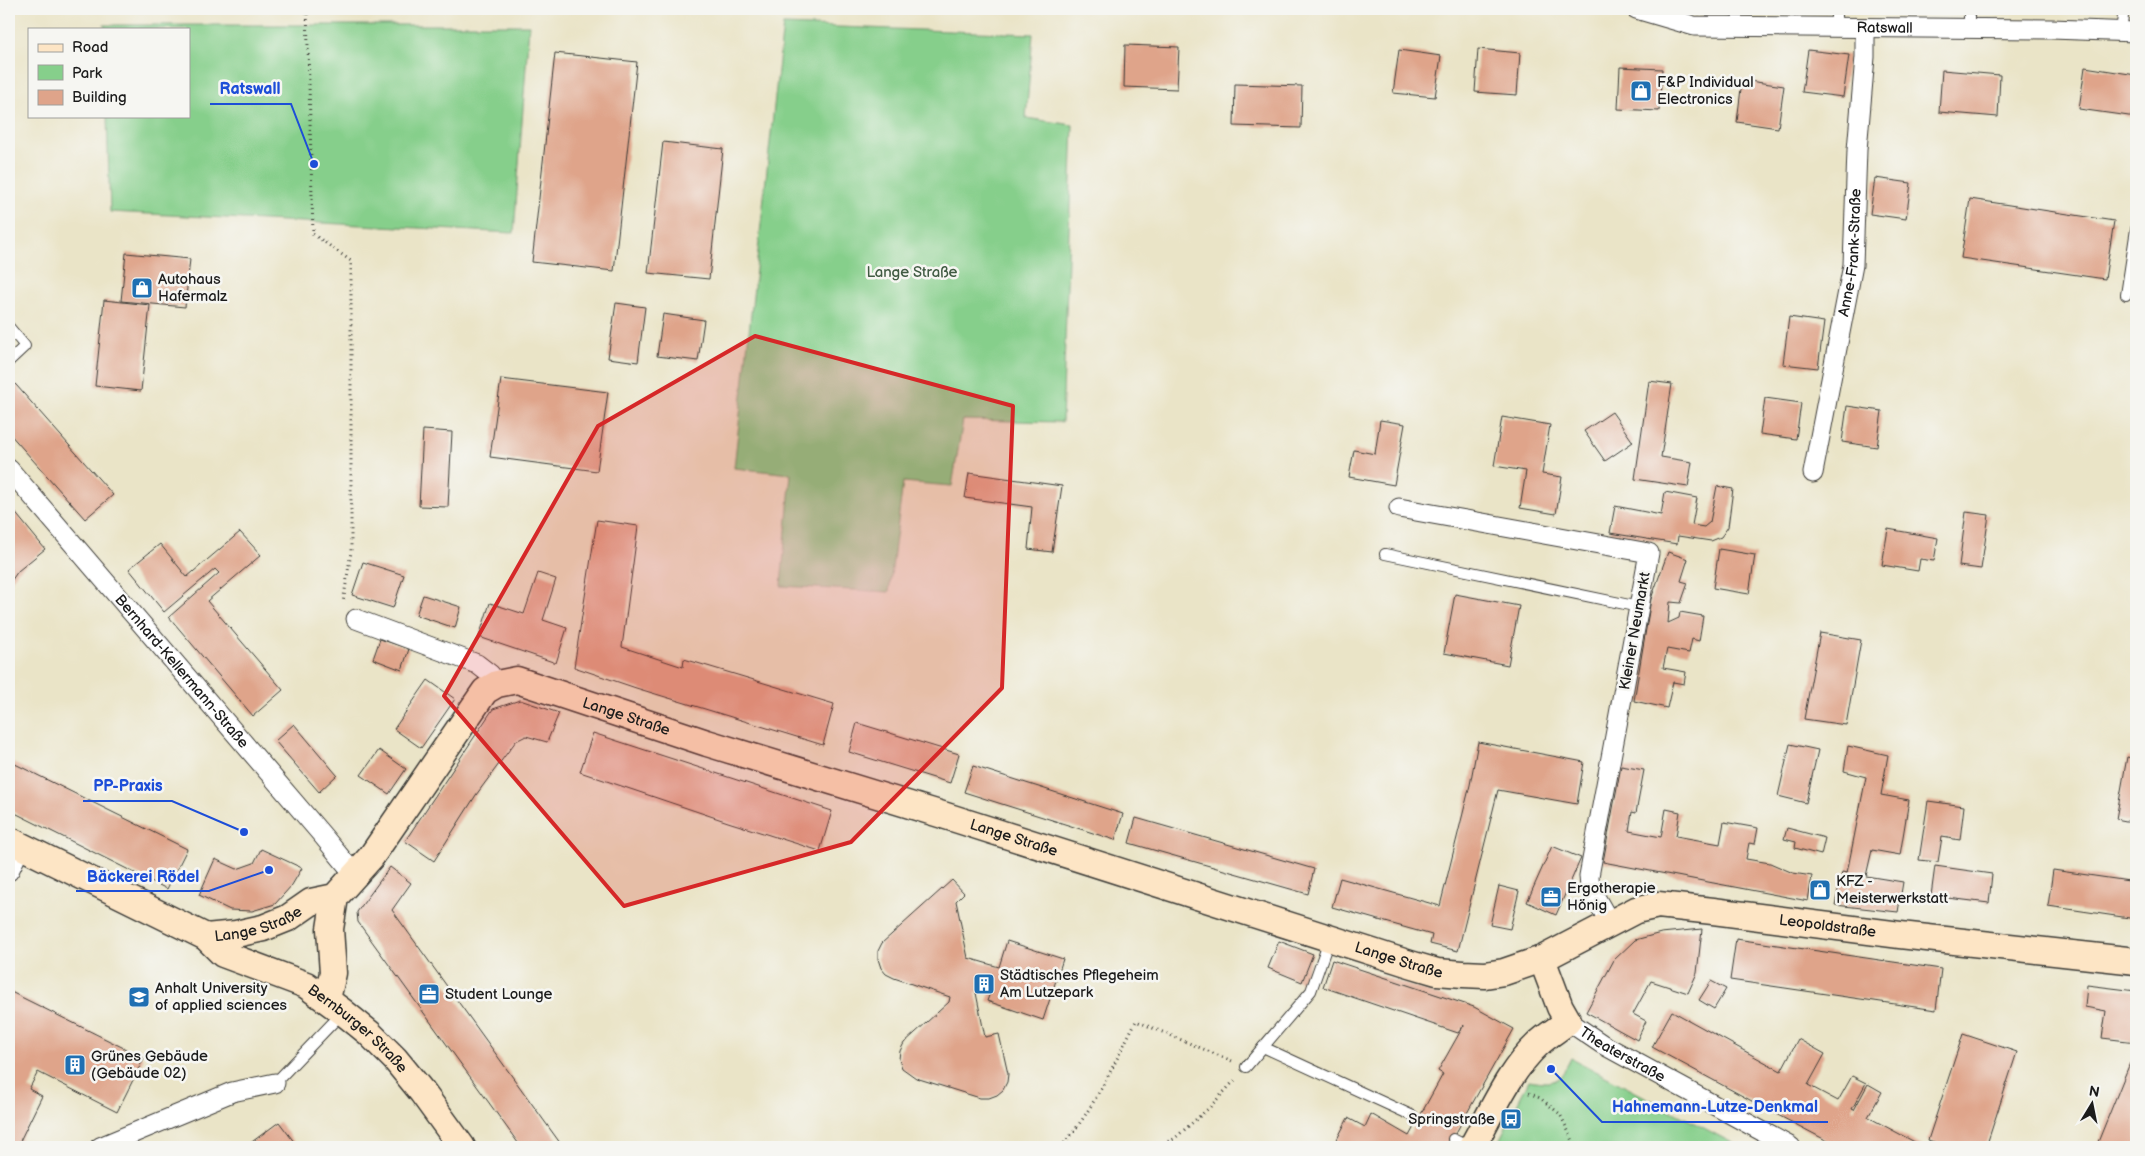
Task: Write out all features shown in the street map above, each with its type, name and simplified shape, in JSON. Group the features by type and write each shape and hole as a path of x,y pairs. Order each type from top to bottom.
{"main road":[{"name":"Lange Straße","path":"497,684 517,680 525,682 707,743 946,816 1437,972 1485,975 1504,972 1536,961"},
{"path":"335,1006 330,929 334,897 371,857 475,703 485,691 497,684"},
{"name":"Bernburger Straße","path":"15,843 206,937 223,954 306,986 369,1033 395,1059 462,1147"},
{"name":"Lange Straße","path":"206,937 236,934 263,928 288,918 311,902 334,897"},
{"name":"Leopoldstraße","path":"1536,961 1610,923 1646,907 1671,905 1900,935 2136,961"},
{"name":"Theaterstraße","path":"1536,961 1568,1021"},
{"path":"1465,1144 1522,1061 1539,1042 1568,1021"}],"street":[{"name":"Ratswall","path":"1636,9 1694,26 2128,31"},
{"name":"Anne-Frank-Straße","path":"1813,473 1852,265 1857,150 1865,58 1865,29"},
{"name":"Bernhard-Kellermann-Straße","path":"9,469 355,875"},
{"name":"Kleiner Neumarkt","path":"1399,508 1648,553 1589,876 1590,888 1610,923"},
{"path":"356,618 477,664 490,674 497,684"},
{"path":"9,871 15,843"},
{"name":"Theaterstraße","path":"1568,1021 1602,1044 1791,1147"},
{"path":"100,1147 232,1092 274,1083"}],"lane":[{"path":"1836,9 1836,28"},
{"path":"1969,9 1969,29"},
{"path":"2124,9 2128,31"},
{"path":"2126,295 2136,229"},
{"path":"9,327 25,346 9,361"},
{"path":"1385,554 1639,606"},
{"path":"1246,1067 1312,991 1329,939"},
{"path":"274,1083 335,1006"},
{"path":"1263,1047 1413,1116"}],"path":[{"path":"307,9 313,234 351,261 350,552 342,610 356,618"},
{"path":"1061,1147 1081,1122 1112,1069 1136,1021 1246,1067 1209,1108 1174,1139 1154,1147"},
{"path":"1508,1081 1540,1098 1560,1114 1576,1147"}],"highlighted area":[{"path":"755,336 1013,406 1002,688 851,842 624,906 444,696 598,426"}],"green space":[{"path":"104,25 529,25 514,233 110,212 107,118 190,118 190,28 105,28"},
{"name":"Lange Straße","path":"783,25 1033,34 1026,118 1073,125 1062,422 963,420 952,486 903,482 889,592 781,586 791,474 734,468"},
{"path":"1571,1058 1740,1147 1496,1147 1529,1080 1551,1082 1556,1080 1560,1077"}],"building":[{"path":"1125,45 1179,47 1177,89 1124,87"},
{"path":"1478,49 1520,53 1517,95 1475,92"},
{"path":"1399,50 1441,56 1435,97 1393,93"},
{"path":"1808,50 1849,55 1843,97 1802,92"},
{"path":"555,53 637,62 614,271 532,262"},
{"path":"1620,67 1662,69 1659,111 1618,109"},
{"path":"2085,67 2136,75 2136,117 2079,109"},
{"path":"1942,70 2000,75 1998,117 1939,112"},
{"path":"1742,80 1784,86 1778,128 1737,122"},
{"path":"1235,84 1302,86 1301,128 1234,126"},
{"path":"663,142 723,149 709,279 648,273"},
{"path":"1875,178 1911,183 1906,219 1870,214"},
{"path":"1970,199 2114,221 2105,279 1961,258"},
{"path":"126,253 190,259 185,307 121,301"},
{"path":"104,300 150,305 141,391 95,386"},
{"path":"616,303 645,307 638,362 608,358"},
{"path":"663,314 704,320 698,361 657,356"},
{"path":"1789,317 1824,322 1818,368 1783,364"},
{"path":"9,377 113,495 85,519 9,433"},
{"path":"501,379 608,392 597,471 490,457"},
{"path":"1649,381 1672,384 1661,457 1692,462 1688,487 1635,479"},
{"path":"1765,398 1801,403 1796,439 1760,434"},
{"path":"1847,406 1882,411 1877,447 1842,442"},
{"path":"1612,412 1633,442 1605,461 1584,431"},
{"path":"1502,417 1550,425 1542,474 1562,477 1556,514 1520,508 1526,471 1494,466"},
{"path":"1380,420 1405,424 1394,485 1349,477 1354,450 1375,454"},
{"path":"423,430 452,432 448,507 419,506"},
{"path":"969,473 1062,486 1052,552 1028,549 1032,507 965,498"},
{"path":"1717,486 1733,489 1728,527 1721,537 1711,541 1678,536 1677,544 1610,533 1615,506 1661,515 1665,492 1697,498 1692,525 1704,527 1710,522"},
{"path":"9,505 45,549 18,571 9,584"},
{"path":"1966,512 1989,515 1981,569 1959,566"},
{"path":"597,520 638,526 622,647 683,667 684,659 834,704 823,745 636,688 574,667"},
{"path":"1888,529 1938,538 1934,561 1920,559 1918,571 1882,565"},
{"path":"240,532 261,555 207,601 283,690 253,716 169,617 219,573 215,569 164,612 129,569 160,544 187,577"},
{"path":"1719,549 1755,555 1749,594 1713,588"},
{"path":"1668,552 1688,559 1681,581 1688,583 1681,603 1670,602 1668,623 1679,618 1680,612 1703,616 1699,641 1692,639 1689,653 1667,649 1663,668 1686,672 1684,684 1673,682 1667,708 1634,701 1651,599"},
{"path":"363,562 404,575 393,608 352,595"},
{"path":"538,573 556,579 543,620 567,628 556,663 479,637 490,603 524,614"},
{"path":"1455,594 1519,606 1508,665 1444,653"},
{"path":"423,595 461,607 455,628 416,615"},
{"path":"1820,633 1861,640 1846,725 1804,719"},
{"path":"380,639 409,649 402,670 373,659"},
{"path":"428,680 455,699 421,748 394,729"},
{"path":"520,700 559,713 547,742 526,736 516,741 476,795 434,861 405,841 493,709"},
{"path":"857,723 959,754 950,783 849,752"},
{"path":"294,724 337,775 319,792 275,741"},
{"path":"593,733 832,811 820,851 580,772"},
{"path":"1478,742 1584,762 1577,804 1498,790 1458,951 1430,944 1432,935 1332,907 1340,878 1440,906 1470,785"},
{"path":"1790,744 1818,750 1806,803 1778,796"},
{"path":"1848,746 1888,755 1881,795 1909,800 1900,855 1872,850 1866,876 1903,882 1898,912 1835,905 1842,872 1847,873 1866,777 1844,771"},
{"path":"379,750 406,769 389,794 361,775"},
{"path":"2127,757 2136,759 2136,823 2116,819"},
{"path":"9,761 187,849 167,889 9,810"},
{"path":"973,766 1123,814 1115,840 964,792"},
{"path":"1621,766 1644,770 1636,813 1632,812 1629,831 1661,837 1666,809 1680,812 1676,836 1720,844 1724,822 1758,828 1755,844 1749,843 1746,859 1770,863 1793,873 1812,876 1808,901 1603,862"},
{"path":"1928,801 1964,806 1960,840 1942,837 1938,862 1919,860"},
{"path":"1136,818 1314,869 1308,894 1129,843"},
{"path":"1787,828 1825,838 1821,855 1795,848 1796,842 1784,839"},
{"path":"1552,846 1581,858 1556,915 1527,902"},
{"path":"261,849 302,868 292,885 275,904 252,911 230,910 199,895 215,859 237,869 254,863"},
{"path":"1935,866 1992,874 1989,903 1931,896"},
{"path":"390,867 411,883 392,910 563,1147 521,1147 358,922 357,912"},
{"path":"2053,870 2136,882 2136,919 2048,906"},
{"name":"Städtisches Pflegeheim Am Lutzepark","path":"952,880 964,893 956,901 968,958 999,967 1007,941 1063,959 1043,1020 987,1001 991,990 976,993 985,1037 999,1034 1008,1074 1003,1090 989,1098 980,1098 916,1078 902,1068 899,1059 904,1043 949,1002 950,997 886,974 881,968 878,959 878,951 882,943"},
{"path":"1499,886 1519,891 1510,929 1490,925"},
{"path":"1702,929 1697,973 1688,993 1651,981 1633,1014 1646,1021 1637,1040 1586,1012 1614,960 1635,940 1661,933"},
{"path":"1736,939 1941,969 1936,1010 1730,980"},
{"path":"1279,941 1313,954 1302,982 1268,968"},
{"path":"1332,960 1474,1007 1514,1029 1448,1147 1333,1147 1348,1118 1365,1127 1371,1114 1409,1136 1443,1074 1438,1071 1464,1025 1458,1033 1323,987"},
{"path":"1711,981 1726,989 1714,1009 1699,1000"},
{"path":"2087,985 2136,991 2136,1042 2102,1038 2106,1011 2085,1007"},
{"name":"Grünes Gebäude (Gebäude 02)","path":"9,991 144,1058 117,1112 38,1072 29,1089 42,1096 17,1147 9,1147"},
{"path":"1672,1011 1781,1071 1798,1039 1825,1054 1808,1085 1838,1101 1852,1076 1866,1083 1852,1109 1854,1110 1868,1084 1882,1092 1868,1117 1924,1147 1839,1147 1774,1113 1652,1047"},
{"path":"1963,1034 2017,1052 1986,1147 1949,1147 1928,1140"},
{"path":"2130,1063 2136,1065 2136,1147 2096,1147"},
{"path":"279,1122 298,1147 245,1147"}],"place":[{"name":"F&P Individual Electronics","path":"1641,91"},
{"name":"Ratswall","path":"314,164"},
{"name":"Autohaus Hafermalz","path":"142,288"},
{"name":"PP-Praxis","path":"244,832"},
{"name":"Bäckerei Rödel","path":"269,870"},
{"name":"KFZ - Meisterwerkstatt","path":"1820,890"},
{"name":"Ergotherapie Hönig","path":"1551,897"},
{"name":"Städtisches Pflegeheim Am Lutzepark","path":"984,984"},
{"name":"Student Lounge","path":"429,994"},
{"name":"Anhalt University of applied sciences","path":"139,997"},
{"name":"Grünes Gebäude (Gebäude 02)","path":"75,1065"},
{"name":"Hahnemann-Lutze-Denkmal","path":"1551,1069"},
{"name":"Springstraße","path":"1511,1119"}]}
